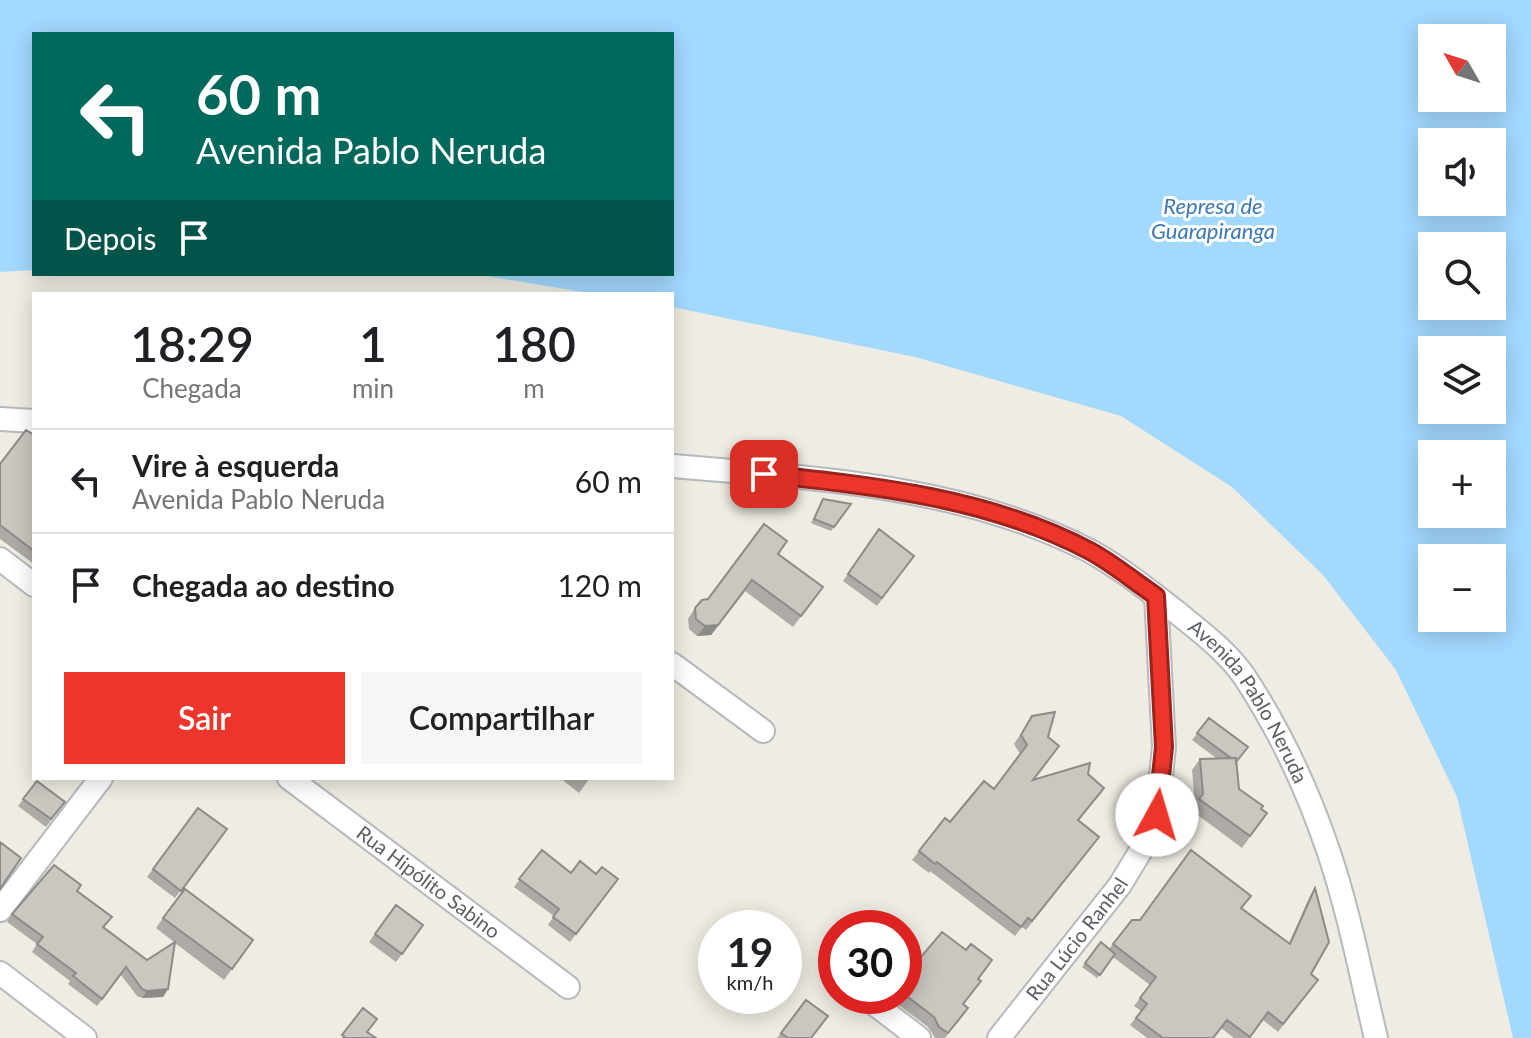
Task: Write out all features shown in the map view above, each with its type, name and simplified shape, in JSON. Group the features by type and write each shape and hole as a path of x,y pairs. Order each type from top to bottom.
{"street":[{"path":"0,419 32,421"},
{"name":"Avenida Pablo Neruda","path":"674,466 884,488 993,511 1041,528 1092,552 1156,596 1216,644 1243,675 1308,796 1329,852 1376,1038"},
{"path":"0,559 32,583"},
{"name":"Rua Lúcio Ranhel","path":"999,1038 1120,885 1157,815 1164,747 1156,596"},
{"path":"674,665 763,731"},
{"path":"0,910 99,780"},
{"name":"Rua Hipólito Sabino","path":"292,780 568,987"},
{"path":"0,973 85,1038"},
{"path":"888,1014 919,1038"}],"water":[{"name":"Represa de Guarapiranga","path":"0,0 1531,0 1531,1038 1513,1038 1457,797 1396,670 1323,575 1232,487 1121,416 915,357 674,307 674,292 582,292 487,276 674,276 674,32 32,32 32,270 0,272"}],"building":[{"path":"26,430 32,434 32,549 0,525 0,464"},
{"path":"823,499 851,504 834,527 814,519"},
{"path":"764,524 787,541 778,554 823,587 801,616 752,580 718,625 705,626 696,619 695,608 702,600 708,599"},
{"path":"879,529 914,556 882,598 848,574"},
{"path":"1055,712 1048,737 1059,746 1033,780 1090,763 1088,774 1104,788 1078,820 1099,837 1032,921 1028,918 1021,927 919,851 945,818 950,822 984,781 994,789 1027,745 1021,735 1032,716"},
{"path":"1209,718 1248,747 1236,762 1236,758 1231,758 1197,733"},
{"path":"1236,758 1239,789 1263,806 1261,809 1267,813 1250,836 1199,799 1203,794 1200,759"},
{"path":"37,781 65,802 51,819 23,799"},
{"path":"198,808 227,829 181,891 153,869"},
{"path":"0,842 21,858 0,889"},
{"path":"542,850 571,873 580,861 596,874 602,867 618,879 576,934 553,917 559,909 519,879"},
{"path":"1191,850 1251,896 1241,908 1290,944 1315,888 1329,942 1311,974 1318,980 1283,1024 1268,1012 1250,1037 1227,1020 1213,1038 1163,1038 1136,1018 1147,1004 1140,998 1156,977 1113,944 1132,920 1140,920"},
{"path":"54,865 81,885 77,891 112,917 103,927 147,960 175,942 168,989 142,989 126,967 102,999 73,976 76,973 37,944 43,937 12,914"},
{"path":"185,889 253,940 232,969 163,918"},
{"path":"396,905 423,925 402,954 375,934"},
{"path":"942,932 966,950 971,944 992,960 963,1004 968,1008 948,1033 922,1008 922,956"},
{"path":"1101,942 1115,954 1100,975 1085,963"},
{"path":"806,1000 818,1009 818,1014 828,1016 811,1038 788,1038 781,1033 795,1014 802,1014"},
{"path":"363,1008 377,1019 367,1032 376,1038 343,1038 342,1035"}],"route":[{"path":"764,474 884,488 993,511 1041,528 1092,552 1156,596 1164,747 1157,815"}]}
